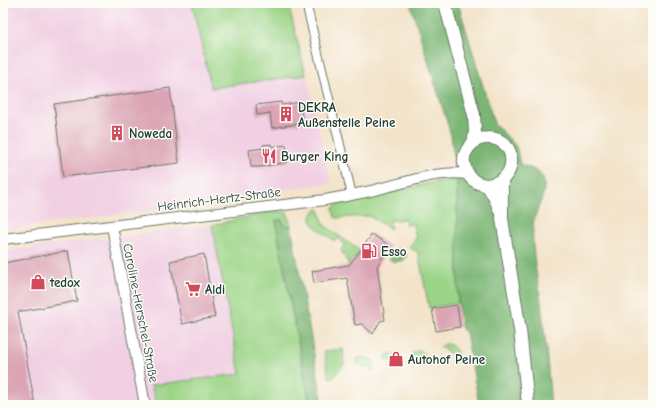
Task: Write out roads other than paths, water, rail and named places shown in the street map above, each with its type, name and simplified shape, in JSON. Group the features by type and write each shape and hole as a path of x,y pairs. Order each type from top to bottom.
{"main road":[{"path":"444,3 472,106 475,124 473,142"},
{"path":"472,106 479,122 491,138"},
{"path":"491,138 503,143 510,154 511,166 509,172 502,180 497,183 486,185 475,182 467,174 464,157 467,149 473,142 478,139 491,138"},
{"path":"502,180 502,218 518,317 528,405"},
{"path":"486,185 495,199 502,218"}],"street":[{"path":"306,3 352,195"},
{"name":"Heinrich-Hertz-Straße","path":"436,174 452,167 464,157"},
{"name":"Heinrich-Hertz-Straße","path":"3,239 325,200 352,195 436,174 453,172 467,174"},
{"name":"Caroline-Herschel-Straße","path":"112,226 145,405"}],"place":[{"name":"DEKRA Außenstelle Peine","path":"286,114"},
{"name":"Noweda","path":"117,133"},
{"name":"Burger King","path":"269,156"},
{"name":"Esso","path":"369,251"},
{"name":"tedox","path":"38,282"},
{"name":"Aldi","path":"193,289"},
{"name":"Autohof Peine","path":"396,359"}]}
